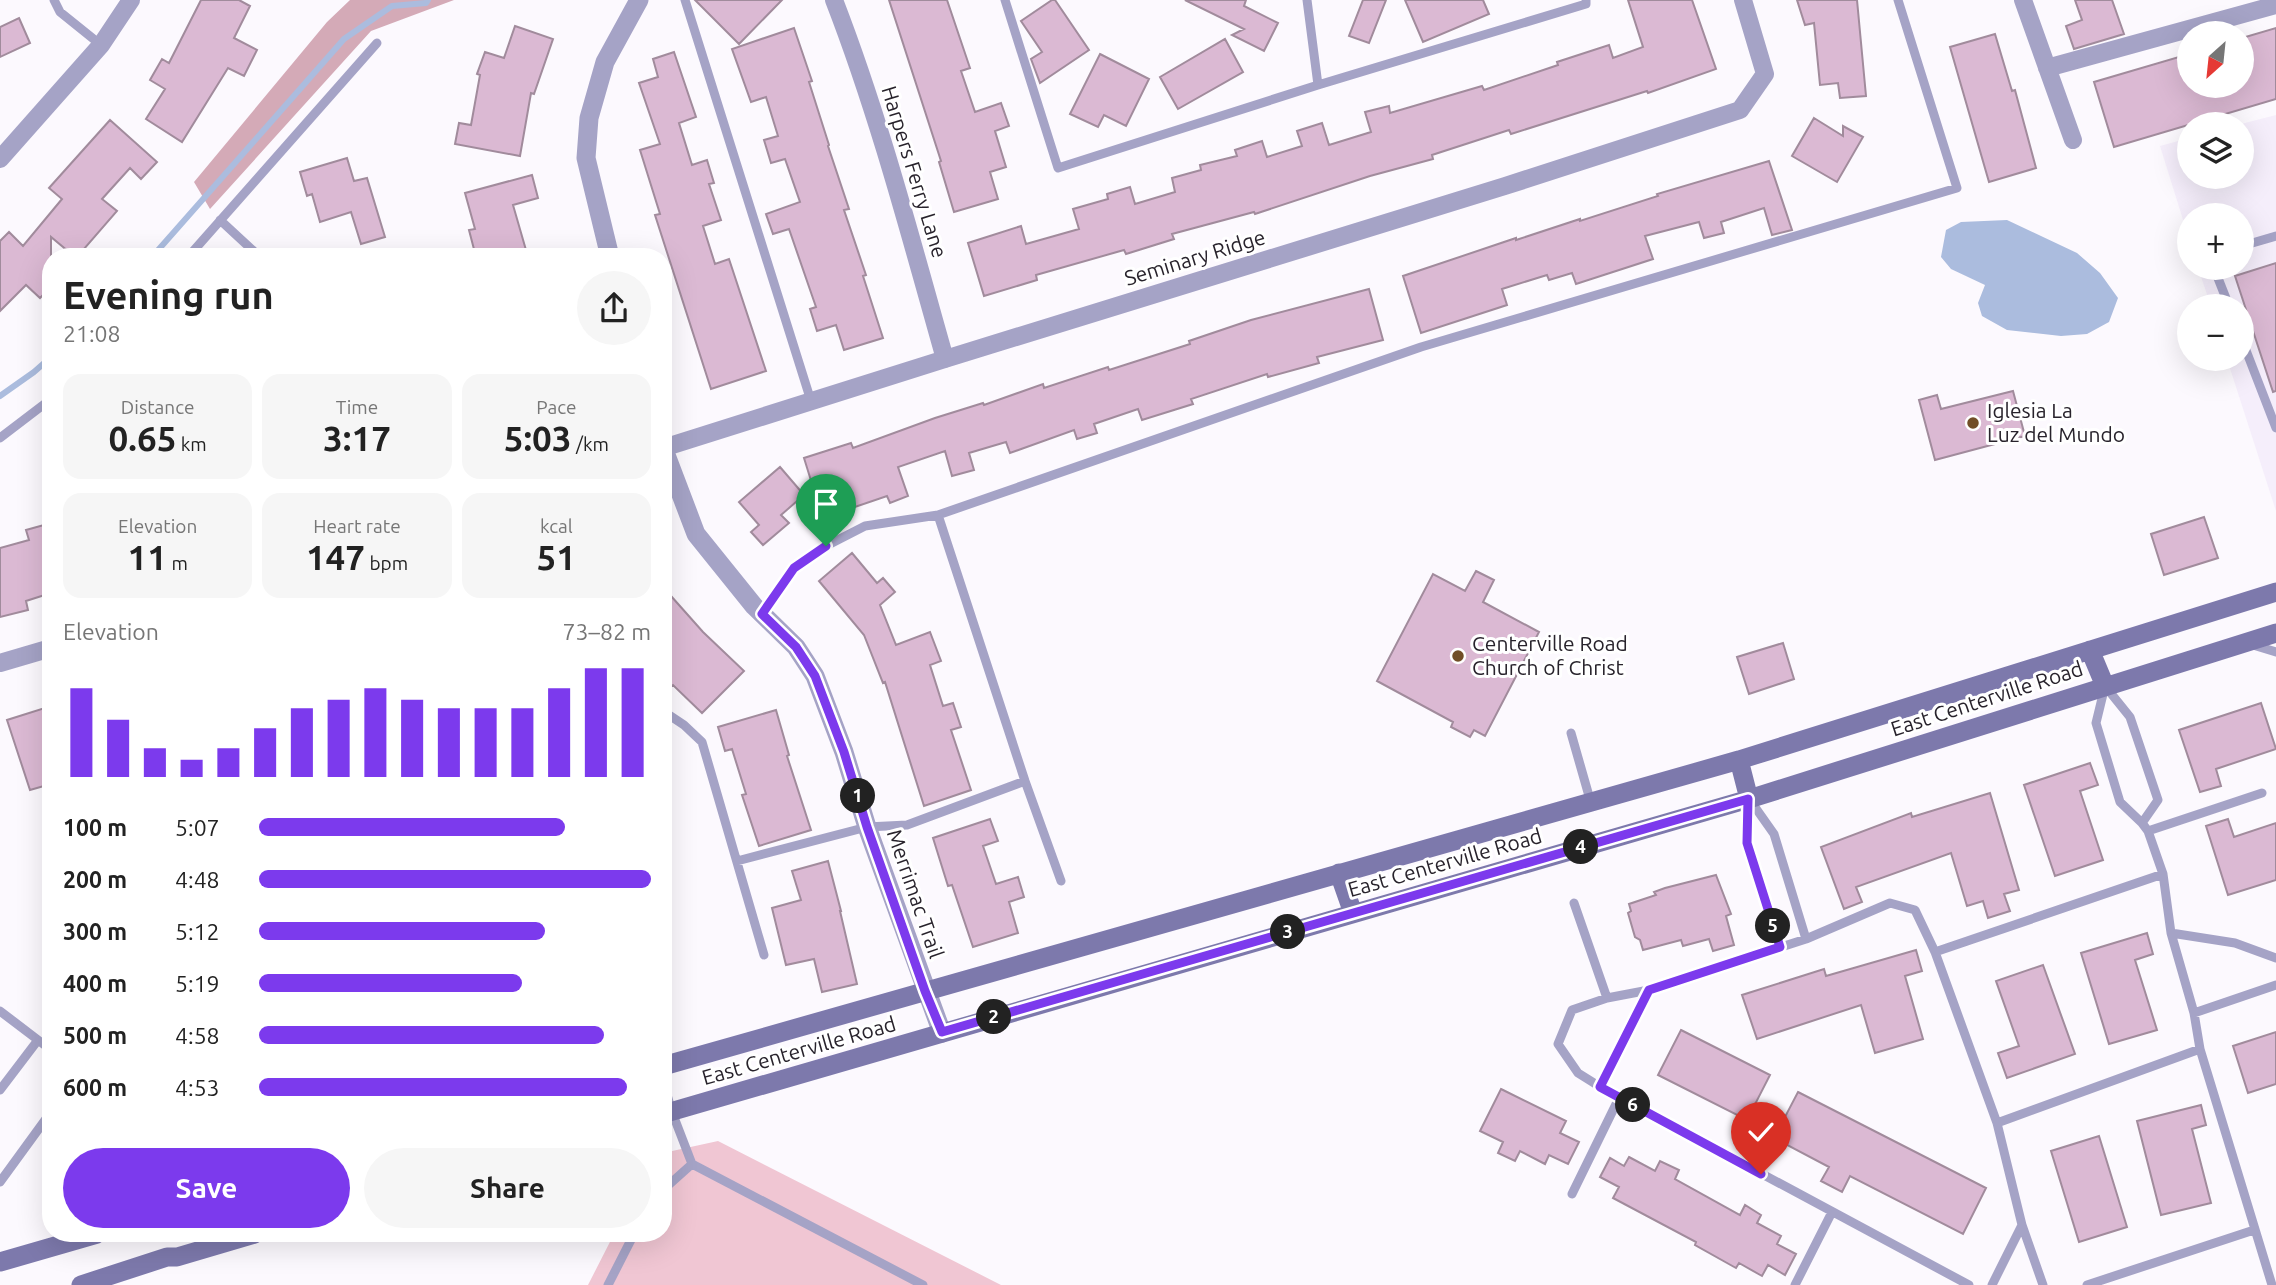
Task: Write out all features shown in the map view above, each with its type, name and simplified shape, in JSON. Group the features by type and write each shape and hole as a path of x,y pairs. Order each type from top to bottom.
{"main road":[{"name":"East Centerville Road","path":"672,1063 1739,760 2276,592"},
{"name":"East Centerville Road","path":"672,1112 1748,799 2276,633"},
{"path":"2090,650 2105,685"},
{"path":"1739,760 1748,799"},
{"path":"1339,873 1353,913"},
{"path":"0,1262 69,1242"},
{"path":"81,1285 167,1257 177,1257 228,1242"}],"street":[{"path":"0,159 102,45 131,0"},
{"path":"608,248 586,158 589,118 605,62 639,0"},
{"name":"Harpers Ferry Lane","path":"834,0 898,195 944,359"},
{"name":"Seminary Ridge","path":"672,445 1505,186 1740,110 1765,75 1743,0"},
{"path":"2023,0 2073,140"},
{"path":"2047,68 2237,8 2276,5"},
{"name":"Merrimac Trail","path":"672,471 696,534 762,614 796,647 815,676 844,752 867,827 925,991 942,1032"},
{"path":"0,663 42,651"}],"lane":[{"path":"54,0 61,12 102,45"},
{"path":"685,0 811,401"},
{"path":"1005,0 1058,168 1318,85 1586,4 1586,0"},
{"path":"1307,0 1318,85"},
{"path":"762,614 794,568 826,546 865,526 938,515 1421,347 1957,188 1898,0"},
{"path":"196,248 377,43"},
{"path":"220,220 250,248"},
{"path":"2254,242 2276,236"},
{"path":"2254,371 2276,428"},
{"path":"0,438 42,406"},
{"path":"938,515 1025,781 1061,881"},
{"path":"2244,643 2276,652"},
{"path":"2105,685 2096,723 2120,802 2145,827 2163,874 2171,933 2194,1013 2200,1049 2272,1285"},
{"path":"2105,685 2130,717 2158,800 2145,827"},
{"path":"672,717 702,742 764,955"},
{"path":"1571,733 1591,803"},
{"path":"737,861 867,827 907,825 1025,781"},
{"path":"2145,827 2262,793"},
{"path":"1748,799 1774,834 1806,939"},
{"path":"1748,799 1747,843 1780,947"},
{"path":"1935,951 2163,874"},
{"path":"1574,903 1607,998"},
{"path":"1969,1285 1619,1098 1578,1073 1558,1044 1572,1010 1607,998 1649,990 1806,939 1890,903 1915,910 1935,951 1997,1123 2022,1225 2043,1285"},
{"path":"2171,933 2235,943 2276,958"},
{"path":"2194,1013 2276,985"},
{"path":"1600,1087 1649,990"},
{"path":"0,1011 42,1043"},
{"path":"0,1090 38,1040"},
{"path":"1997,1123 2200,1049"},
{"path":"1572,1194 1619,1098"},
{"path":"672,1122 692,1164 923,1285"},
{"path":"0,1182 42,1124"},
{"path":"672,1181 692,1164"},
{"path":"1795,1285 1832,1212"},
{"path":"1992,1285 2022,1225"},
{"path":"2087,1285 2255,1230"},
{"path":"608,1285 630,1242"}],"shaded area":[{"path":"350,0 454,0 371,31 210,209 194,182 327,22"},
{"path":"2276,115 2276,511 2231,371 2254,371 2254,294 2207,294 2202,280 2254,280 2254,203 2178,203 2160,146 2177,141 2177,189 2254,189 2254,121"},
{"path":"718,1141 1001,1285 588,1285 610,1242 672,1242 672,1151"}],"water":[{"path":"2007,220 2077,253 2100,273 2118,298 2109,322 2087,334 2061,336 2007,330 1982,316 1978,303 1985,285 1951,269 1941,257 1946,230 1961,222"}],"building":[{"path":"201,0 239,0 250,6 234,38 257,50 244,76 228,68 182,142 146,119 165,89 150,80 162,59 169,63"},
{"path":"695,0 782,0 739,44"},
{"path":"889,0 947,0 970,68 961,71 975,112 1001,103 1009,126 995,131 1006,167 990,172 998,199 954,212 939,162 941,161"},
{"path":"1055,0 1089,50 1040,83 1031,59 1042,52 1021,21"},
{"path":"1185,0 1246,0 1244,6 1278,23 1264,51 1232,35 1244,29"},
{"path":"1363,0 1386,0 1369,43 1349,36"},
{"path":"1405,0 1483,0 1489,14 1423,42"},
{"path":"1628,0 1692,0 1716,69 1648,93 1647,91 1511,134 1509,130 1432,155 1433,159 1370,176 1255,214 1254,212 1172,234 1174,239 1126,254 1124,250 1036,275 1037,280 984,296 968,243 1021,226 1026,244 1079,229 1073,209 1108,199 1107,194 1130,187 1135,204 1175,192 1172,178 1201,170 1200,165 1237,156 1235,150 1262,141 1267,157 1302,146 1297,131 1322,123 1329,145 1371,132 1365,112 1389,106 1390,113 1482,86 1484,90 1609,45 1613,58 1643,47"},
{"path":"1797,0 1857,0 1866,96 1840,98 1838,83 1820,85 1814,23 1805,25"},
{"path":"2075,0 2112,0 2124,34 2074,49 2066,26 2082,20"},
{"path":"19,18 30,43 0,57 0,27"},
{"path":"515,26 553,39 534,94 531,93 520,156 455,144 459,123 471,125 480,75 477,74 485,52 504,58"},
{"path":"794,28 849,209 844,210 883,338 844,350 836,325 817,331 810,309 816,307 789,229 773,234 766,214 800,202 785,159 771,163 764,140 778,136 766,97 751,102 732,49"},
{"path":"2276,28 2276,99 2232,112 2177,112 2177,128 2114,147 2094,82 2177,58 2177,98 2254,98 2254,34"},
{"path":"1995,34 2012,91 2015,90 2036,168 1989,182 1950,47"},
{"path":"1225,39 1243,72 1178,109 1160,77"},
{"path":"674,52 696,117 679,123 692,165 707,160 714,183 709,184 721,220 703,226 715,264 729,259 766,371 711,389 672,268 672,248 666,248 655,215 660,214 640,150 660,144 639,83 658,77 653,59"},
{"path":"1100,54 1149,79 1126,126 1104,115 1098,127 1070,114"},
{"path":"1814,118 1843,136 1843,126 1863,137 1837,182 1792,156"},
{"path":"110,120 157,162 141,179 130,168 102,199 117,211 85,248 64,248 51,237 51,248 42,248 42,296 40,298 26,285 0,311 0,241 9,232 23,246 62,199 49,188"},
{"path":"347,158 354,181 367,178 385,237 361,244 351,212 320,222 312,194 307,196 300,172"},
{"path":"1769,161 1792,230 1772,235 1764,208 1721,222 1724,233 1704,238 1699,222 1645,236 1653,259 1576,284 1572,273 1549,280 1547,275 1502,289 1507,305 1421,333 1403,276 1516,238 1580,221 1658,196 1657,194"},
{"path":"532,175 538,198 513,205 525,248 474,248 469,230 475,229 465,193"},
{"path":"2276,263 2276,391 2273,392 2254,334 2254,294 2241,294 2236,280 2254,280 2254,270"},
{"path":"1369,289 1383,340 1317,357 1319,363 1268,377 1267,374 1191,399 1193,404 1142,420 1138,409 1094,424 1097,433 1077,439 1074,430 1010,453 1006,442 969,453 974,470 952,476 945,451 898,467 908,496 890,503 887,496 849,509 844,491 817,500 804,458 851,443 853,448 935,418 983,403 984,405 1043,384 1044,388 1108,367 1109,370 1190,344 1189,341 1251,320"},
{"name":"Iglesia La Luz del Mundo","path":"2013,391 2025,436 1935,460 1919,400 1937,395 1941,409"},
{"path":"780,467 804,495 781,515 789,523 763,545 751,532 759,525 739,502"},
{"path":"2204,517 2218,558 2164,575 2151,534"},
{"path":"42,526 42,596 26,601 28,610 0,617 0,548 29,540 26,530"},
{"path":"852,553 877,583 883,578 895,592 880,605 896,645 930,632 941,661 930,665 943,706 953,703 961,727 951,730 971,790 924,806 885,682 883,683 864,635 819,581"},
{"name":"Centerville Road Church of Christ","path":"1476,571 1494,580 1483,602 1539,632 1485,736 1474,730 1470,737 1451,727 1453,722 1377,681 1433,574 1465,591"},
{"path":"672,597 703,632 744,671 702,713 673,685"},
{"path":"1783,643 1794,679 1749,694 1737,657"},
{"path":"2261,703 2276,749 2216,769 2221,786 2200,792 2179,730"},
{"path":"42,709 42,787 30,790 7,720"},
{"path":"776,710 789,755 787,756 811,830 759,846 742,795 746,794 732,749 725,751 718,727"},
{"path":"2090,763 2098,785 2080,791 2103,860 2055,876 2024,785"},
{"path":"1990,793 2019,890 2004,894 2010,911 1988,918 1983,901 1967,906 1951,853 1856,887 1862,902 1844,909 1821,847 1911,813 1912,817"},
{"path":"990,819 998,841 983,846 996,884 1018,877 1024,897 1009,902 1018,933 973,947 952,885 948,886 933,838"},
{"path":"2228,819 2234,837 2276,823 2276,880 2228,895 2206,826"},
{"path":"828,861 857,984 822,992 814,959 786,965 772,908 801,900 792,871"},
{"path":"1716,875 1731,914 1726,916 1734,945 1713,951 1709,939 1683,946 1681,940 1643,950 1640,940 1635,937 1628,913 1631,911 1629,904 1656,895 1654,892 1665,888"},
{"path":"2147,933 2153,954 2135,960 2157,1030 2109,1044 2081,953"},
{"path":"1916,950 1922,971 1905,976 1923,1039 1875,1053 1861,1005 1757,1039 1742,995 1824,969 1826,976"},
{"path":"2043,965 2075,1054 2007,1078 1998,1053 2019,1046 1996,981"},
{"path":"1681,1030 1770,1075 1747,1120 1658,1075"},
{"path":"2276,1032 2276,1084 2248,1093 2233,1046"},
{"path":"1501,1089 1566,1121 1560,1133 1579,1142 1568,1164 1549,1155 1545,1164 1520,1151 1515,1161 1498,1153 1503,1142 1480,1131"},
{"path":"1798,1092 1986,1188 1963,1234 1850,1176 1842,1192 1821,1181 1829,1167 1774,1138"},
{"path":"2201,1105 2206,1125 2192,1129 2211,1203 2161,1215 2137,1121"},
{"path":"2099,1136 2127,1227 2079,1242 2051,1151"},
{"path":"1629,1157 1655,1171 1660,1161 1679,1170 1675,1179 1740,1215 1745,1205 1761,1215 1757,1223 1781,1236 1777,1244 1796,1254 1785,1275 1768,1265 1762,1276 1739,1263 1736,1268 1695,1245 1696,1242 1613,1198 1619,1187 1600,1177 1610,1158 1624,1166"}],"waterway":[{"path":"160,248 344,39 392,6 426,3 428,0"},
{"path":"0,396 42,365"}],"place":[{"name":"Iglesia La Luz del Mundo","path":"1973,423"},
{"name":"Centerville Road Church of Christ","path":"1458,656"}],"route":[{"path":"826,546 794,568 762,614 796,647 815,676 844,752 867,827 925,991 942,1032 1748,799 1747,843 1780,947 1649,990 1600,1087 1761,1174"}]}
